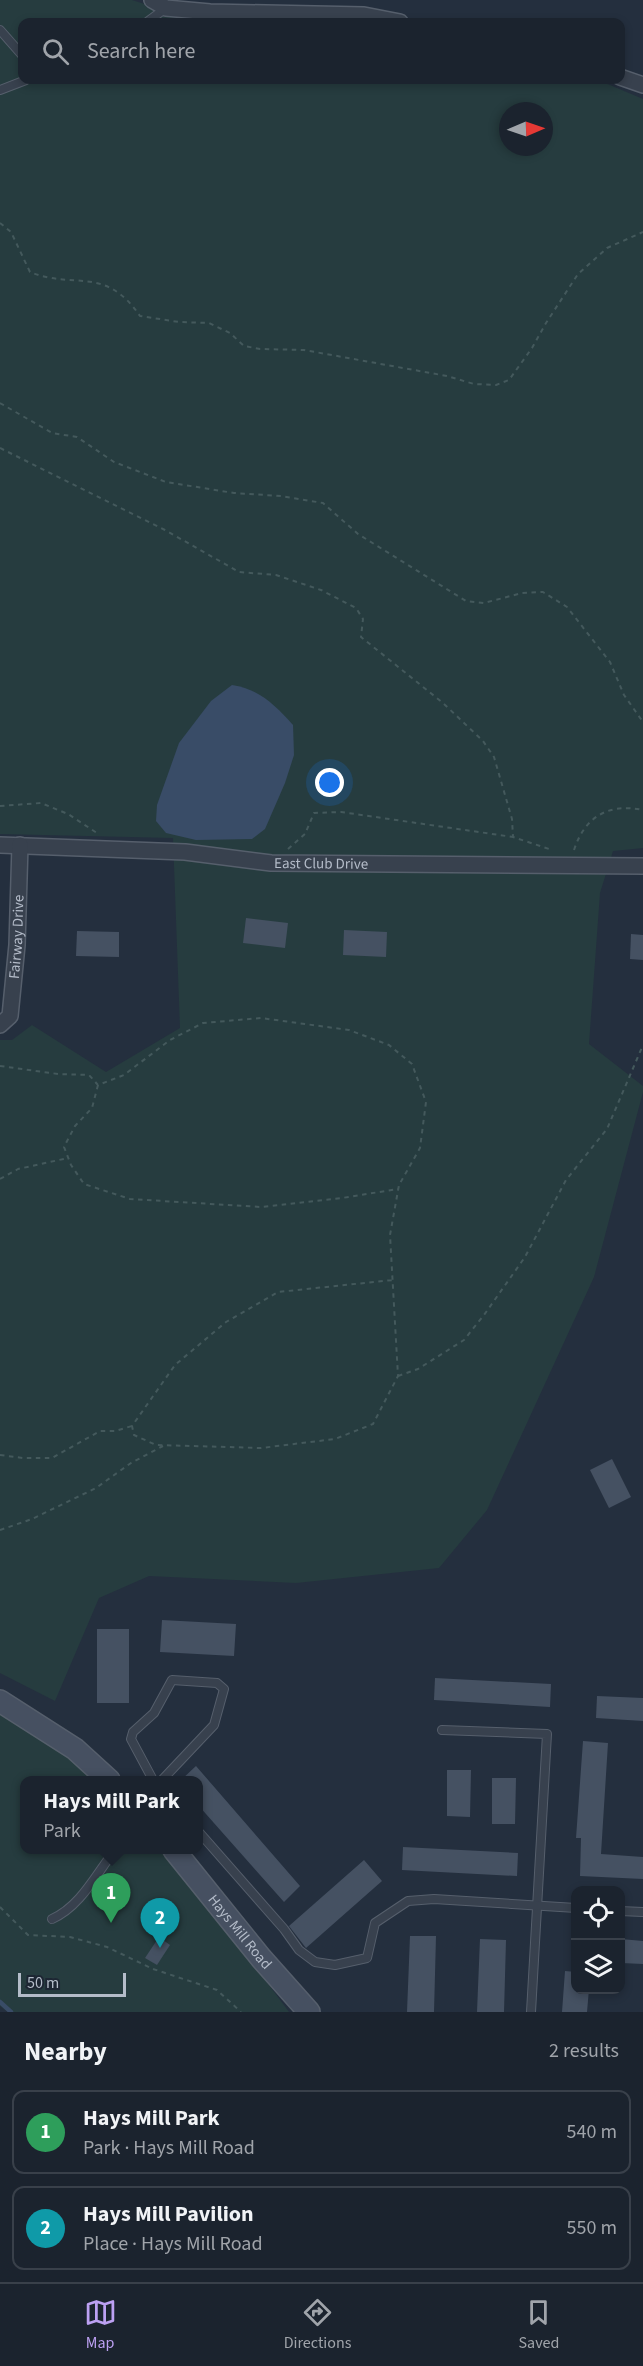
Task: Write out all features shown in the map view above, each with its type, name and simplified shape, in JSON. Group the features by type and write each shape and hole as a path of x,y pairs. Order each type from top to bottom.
{"street":[{"path":"159,4 210,12 364,15 379,18"},
{"path":"625,78 643,85"},
{"name":"East Club Drive","path":"0,845 185,852 271,863 643,866"},
{"name":"Fairway Drive","path":"0,1025 10,1016 14,986 20,845"},
{"path":"0,1701 75,1749 105,1776"},
{"name":"Hays Mill Road","path":"177,1854 261,1958 309,2012"}],"lane":[{"path":"150,18 159,4"},
{"path":"0,30 3,38 18,51"},
{"path":"0,90 18,83"},
{"path":"151,1776 131,1739 133,1732 154,1713 172,1680 217,1683 224,1689 214,1725 166,1776"},
{"path":"442,1730 547,1734 531,2012"},
{"path":"203,1837 284,1929 299,1950 315,1962 335,1965 367,1958 375,1923 408,1901 434,1899 571,1908"},
{"path":"52,1919 64,1914 78,1901 112,1854"},
{"path":"625,1911 643,1912"}],"path":[{"path":"0,223 11,232 30,272 42,277 101,284 128,298 140,316 179,322 209,323 230,333 244,346 260,349 304,350 447,376 474,384 496,385 509,380 532,348 578,274 608,248 643,232"},
{"path":"0,403 52,433 78,438 114,462 166,482 234,493 281,496 323,503 358,534 466,601 484,603 522,593 543,592 567,607 600,649 610,662 624,695 643,722"},
{"path":"0,448 165,530 239,572 276,575 321,590 356,608 363,619 360,637 443,704 483,741 494,757 512,819 513,837"},
{"path":"0,806 41,803 68,814 122,849"},
{"path":"568,865 578,837 592,819 613,807 643,810"},
{"path":"271,863 305,834 315,813 341,812 513,837 552,850"},
{"path":"98,1085 124,1075 170,1040 203,1023 261,1018 349,1030 389,1045 412,1064 426,1102 420,1148 398,1190 390,1235 398,1376 373,1424 335,1439 261,1448 156,1445 134,1435 132,1426"},
{"path":"398,1376 418,1369 464,1340 484,1315 525,1257 566,1180 607,1129 643,1045"},
{"path":"0,1066 58,1074 89,1075 98,1085"},
{"path":"98,1085 92,1108 75,1126 64,1147 84,1184 130,1199 261,1207 398,1190"},
{"path":"0,1179 18,1169 68,1158"},
{"path":"0,1455 52,1458 99,1431 115,1431 132,1426 175,1365 235,1317 278,1292 393,1280"},
{"path":"0,1530 32,1519 96,1488 130,1463 165,1445"},
{"path":"0,1906 28,1935 70,1937 108,1947 153,1969 217,1990 241,2012"}],"green space":[{"path":"0,0 132,0 188,18 18,18 18,84 607,84 643,99 643,848 613,851 600,893 589,1044 643,1086 643,1092 594,1277 487,1510 439,1568 296,1583 149,1576 99,1598 55,1701 0,1673 0,1040 12,1040 32,1025 106,1072 180,1028 173,838 0,834"},
{"path":"0,1704 98,1776 20,1776 20,1854 172,1854 289,2012 8,2012 0,2006"}],"water":[{"path":"232,685 250,690 266,699 293,725 294,755 285,783 265,829 252,839 196,840 166,833 156,821 157,805 179,743 211,701"}],"building":[{"path":"246,918 288,923 285,948 243,943"},
{"path":"344,930 387,932 386,957 343,955"},
{"path":"77,931 119,932 119,957 76,956"},
{"path":"631,934 643,935 643,960 630,959"},
{"path":"612,1459 631,1497 609,1508 590,1470"},
{"path":"162,1620 236,1624 234,1656 160,1652"},
{"path":"97,1629 129,1629 129,1703 97,1703"},
{"path":"435,1678 551,1684 550,1707 434,1700"},
{"path":"597,1696 643,1698 643,1721 596,1718"},
{"path":"583,1741 608,1743 601,1854 643,1857 643,1879 580,1876 581,1838 576,1838"},
{"path":"196,1766 300,1886 284,1902 203,1811 203,1776 185,1776"},
{"path":"447,1770 471,1770 470,1817 447,1816"},
{"path":"492,1778 516,1778 515,1824 492,1824"},
{"path":"403,1847 518,1853 517,1876 402,1870"},
{"path":"364,1860 382,1881 306,1948 289,1926"},
{"path":"410,1936 436,1936 434,2012 407,2012"},
{"path":"159,1937 170,1945 157,1965 145,1958"},
{"path":"480,1939 506,1940 504,2012 477,2012"},
{"path":"625,1939 643,1941 643,1964 625,1963"},
{"path":"565,1971 571,1972 571,1994 589,1994 587,2012 562,2012"}],"waterway":[{"path":"0,2002 11,2012"}],"place":[{"name":"Hays Mill Park","path":"111,1923"},
{"name":"Hays Mill Pavilion","path":"160,1948"}]}
